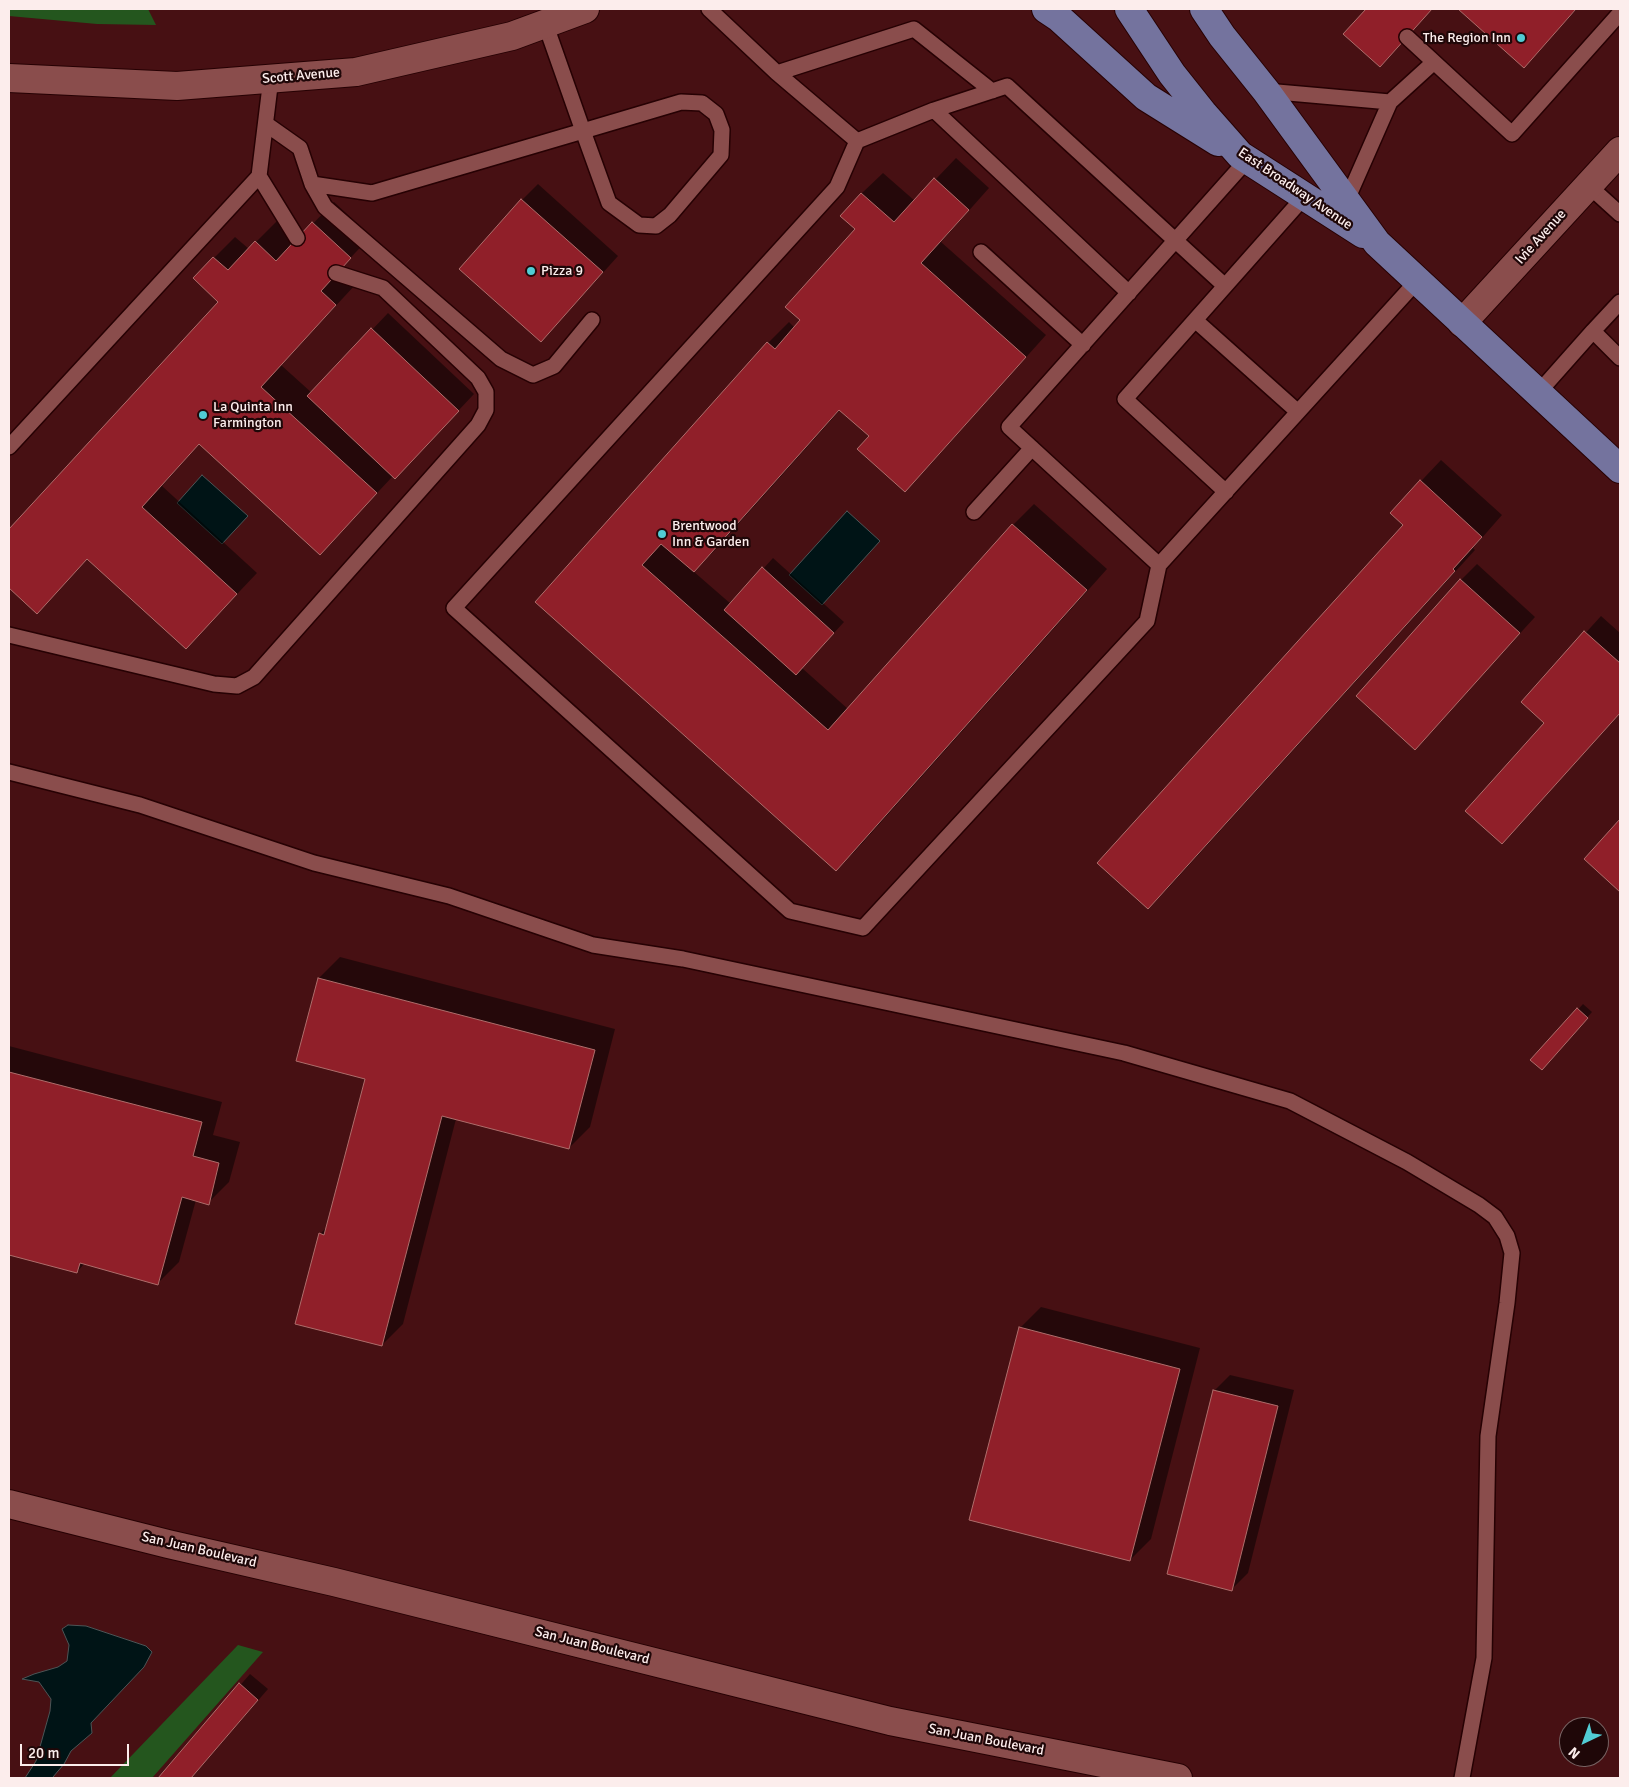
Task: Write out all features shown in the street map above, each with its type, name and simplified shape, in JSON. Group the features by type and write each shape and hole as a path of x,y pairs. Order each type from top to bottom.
{"main road":[{"name":"Scott Avenue","path":"9,78 176,86 356,72 512,36 585,9"},
{"path":"1046,9 1146,97 1244,158"},
{"name":"East Broadway Avenue","path":"1129,9 1172,74 1203,113 1244,158 1377,243"},
{"name":"East Broadway Avenue","path":"1204,9 1377,243 1620,469"},
{"name":"Ivie Avenue","path":"1462,323 1620,151"},
{"name":"San Juan Boulevard","path":"9,1504 168,1544 334,1582 890,1721 1178,1778"}],"lane":[{"path":"709,9 777,73 857,141"},
{"path":"1407,37 1512,134 1620,13"},
{"path":"312,184 372,193 583,131 681,102 702,103 716,114 722,130 721,155 670,215 656,226 638,225 609,203 583,131 545,24"},
{"path":"777,73 914,29 992,91"},
{"path":"1346,202 1390,102 1434,62"},
{"path":"9,447 259,176 271,78"},
{"path":"1225,286 1007,86 934,110 857,141 837,187 454,608 790,911 863,928 1148,621 1159,565 1417,281"},
{"path":"1266,91 1390,102"},
{"path":"934,110 1129,293"},
{"path":"266,124 300,148 312,184 325,207 501,359 533,375 554,366 592,320"},
{"path":"1159,565 1009,427 1175,241 1244,158"},
{"path":"259,176 297,238"},
{"path":"1588,185 1620,214"},
{"path":"1226,492 1125,399 1304,197"},
{"path":"981,252 1083,345"},
{"path":"9,635 214,684 237,686 254,677 478,425 486,410 486,392 478,378 383,288 336,274"},
{"path":"1538,393 1620,302"},
{"path":"1195,320 1298,412"},
{"path":"1593,331 1620,358"},
{"path":"974,512 1032,448"},
{"path":"9,772 140,805 314,863 449,896 593,945 683,959 1124,1053 1290,1101 1406,1162 1479,1205 1495,1217 1507,1236 1512,1254 1507,1304 1488,1436 1484,1658 1462,1778"}],"green space":[{"path":"9,9 148,9 156,25 97,24 9,16"},
{"path":"238,1645 263,1652 152,1778 110,1778"}],"shaded area":[{"path":"202,475 248,516 222,544 177,503"},
{"path":"847,511 880,541 822,605 789,575"},
{"path":"68,1625 86,1626 146,1646 152,1652 144,1667 91,1723 92,1733 71,1751 64,1764 52,1778 25,1778 36,1761 50,1711 51,1699 39,1682 22,1679 58,1667 67,1661 69,1645 62,1629"}],"building":[{"name":"The Region Inn","path":"1366,9 1432,9 1380,67 1343,34"},
{"name":"The Region Inn","path":"1458,9 1576,9 1524,68"},
{"name":"Brentwood Inn & Garden","path":"934,178 969,210 921,263 1026,357 905,492 857,449 869,436 839,410 694,572 661,544 642,565 828,730 1012,524 1087,590 836,871 535,602 767,342 775,349 800,320 785,307 855,229 840,216 861,193 894,222"},
{"name":"Pizza 9","path":"521,199 603,272 541,342 459,269"},
{"name":"La Quinta Inn Farmington","path":"312,222 351,258 321,291 336,305 261,387 377,493 320,555 199,444 142,507 237,594 186,649 87,559 37,614 9,588 9,529 218,302 193,278 213,257 228,270 255,241 276,261"},
{"path":"371,328 459,411 395,479 307,396"},
{"path":"1420,480 1482,537 1453,569 1455,571 1148,909 1097,863 1403,525 1390,513"},
{"path":"762,567 834,633 796,675 724,610"},
{"path":"1460,579 1520,633 1415,750 1356,696"},
{"path":"1584,631 1620,663 1620,713 1502,844 1465,811 1544,723 1521,702"},
{"path":"1620,819 1620,892 1584,859"},
{"path":"318,978 595,1050 569,1149 442,1116 382,1346 295,1324 319,1233 324,1235 365,1079 296,1061"},
{"path":"1577,1008 1588,1018 1542,1070 1530,1060"},
{"path":"9,1072 202,1122 193,1156 219,1163 209,1205 182,1197 158,1285 80,1263 77,1273 9,1255"},
{"path":"1019,1327 1180,1369 1130,1561 969,1520"},
{"path":"1213,1390 1278,1406 1232,1591 1167,1574"},
{"path":"239,1683 258,1700 191,1778 158,1778"}],"place":[{"name":"The Region Inn","path":"1521,38"},
{"name":"Pizza 9","path":"531,271"},
{"name":"La Quinta Inn Farmington","path":"203,415"},
{"name":"Brentwood Inn & Garden","path":"662,534"}]}
